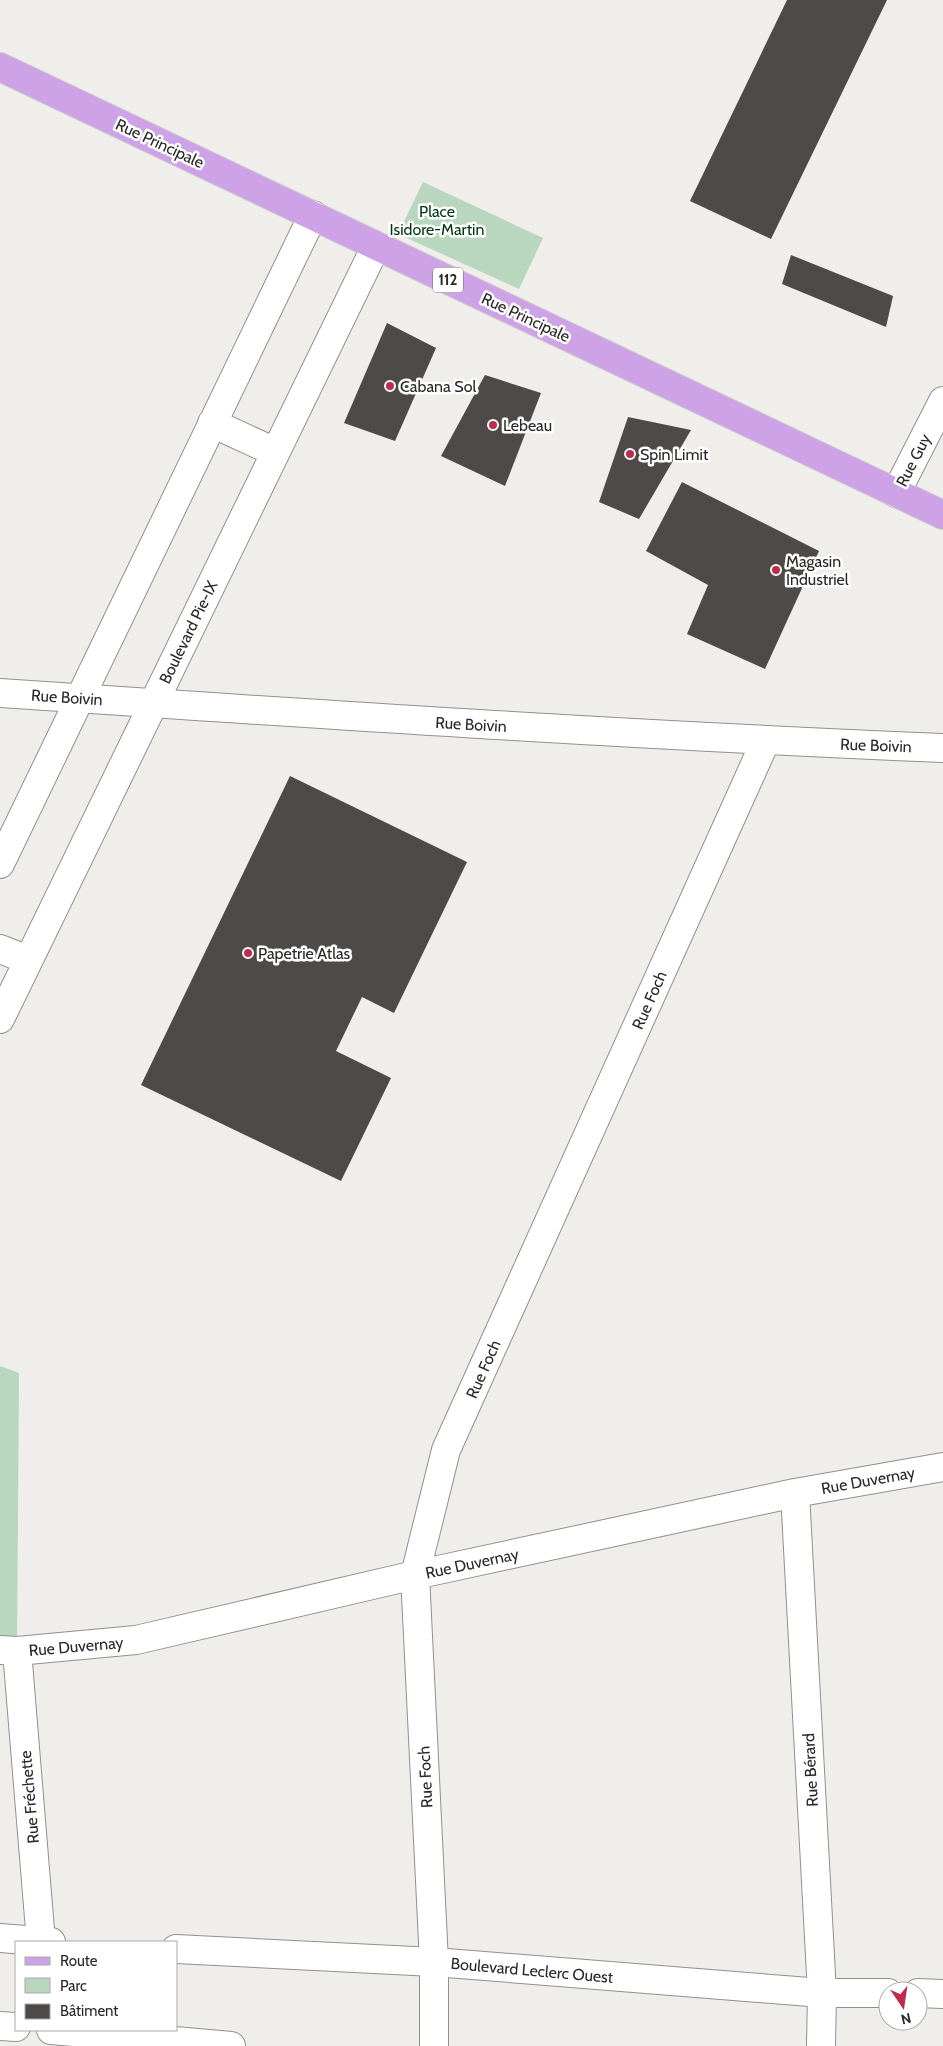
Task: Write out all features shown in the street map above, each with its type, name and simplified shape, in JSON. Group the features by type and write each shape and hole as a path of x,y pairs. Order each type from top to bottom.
{"main road":[{"name":"Rue Principale","path":"0,67 943,514"}],"street":[{"path":"0,864 313,215"},
{"name":"Boulevard Pie-IX","path":"0,1019 376,246"},
{"name":"Rue Guy","path":"896,493 943,401"},
{"path":"212,423 275,452"},
{"name":"Rue Boivin","path":"0,693 443,722 943,748"},
{"name":"Rue Foch","path":"434,2046 434,1962 415,1575 446,1450 766,740"},
{"path":"0,949 28,960"},
{"name":"Rue Duvernay","path":"9,1651 136,1640 415,1575 795,1493 943,1467"},
{"name":"Rue Bérard","path":"795,1493 822,1993 821,2046"},
{"name":"Rue Fréchette","path":"9,1651 41,1941"},
{"path":"0,1938 31,1941"},
{"name":"Boulevard Leclerc Ouest","path":"178,1949 434,1962 822,1993 878,1993"},
{"path":"928,1994 943,1994"},
{"path":"0,2026 15,2027"},
{"path":"45,2031 46,2046"},
{"path":"62,2031 231,2046"}],"green space":[{"name":"Place Isidore-Martin","path":"423,182 543,238 519,289 398,234"},
{"path":"0,1366 19,1373 17,1651 0,1650"}],"building":[{"path":"787,0 887,0 771,239 690,201"},
{"path":"791,255 893,296 886,327 782,284"},
{"name":"Cabana Sol","path":"387,323 436,348 395,441 344,423"},
{"name":"Lebeau","path":"485,375 541,393 505,486 441,456"},
{"path":"628,417 691,430 639,519 599,502"},
{"path":"682,482 819,551 765,669 687,634 708,585 646,551"},
{"path":"290,776 467,862 394,1013 362,997 336,1051 391,1078 341,1181 141,1085"}],"place":[{"name":"Cabana Sol","path":"390,386"},
{"name":"Lebeau","path":"493,425"},
{"name":"Spin Limit","path":"630,454"},
{"name":"Magasin Industriel","path":"776,570"},
{"name":"Papetrie Atlas","path":"248,953"}]}
